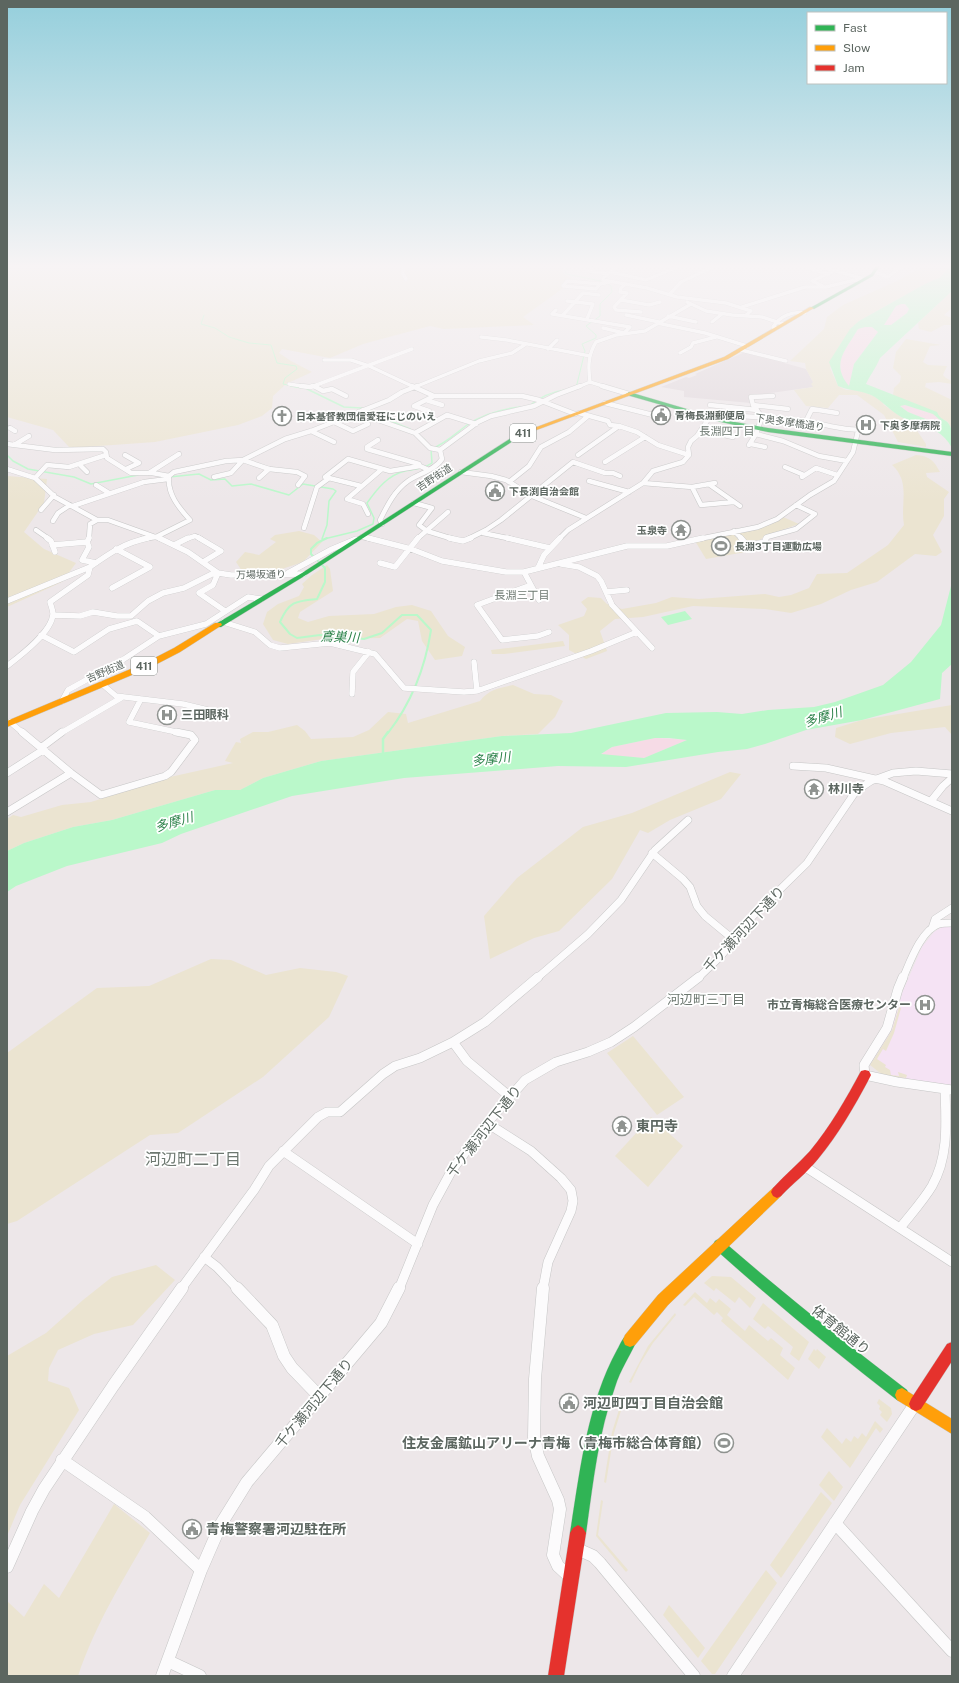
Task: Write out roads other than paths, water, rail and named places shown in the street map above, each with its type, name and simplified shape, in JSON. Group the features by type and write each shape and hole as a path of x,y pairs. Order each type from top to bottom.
{"main road":[{"name":"吉野街道","path":"9,723 102,684 177,650 304,574 318,560 361,538 519,435 581,414 605,403 709,365 749,345"},
{"name":"下奥多摩橋通り","path":"629,394 757,431 820,437 952,454"},
{"path":"556,1676 584,1484 596,1424 610,1379 622,1353 648,1315 719,1244 804,1166 833,1129 850,1103 865,1075"},
{"name":"体育館通り","path":"719,1244 743,1267 827,1337 874,1374 952,1428"},
{"path":"916,1404 952,1350"}],"street":[{"path":"53,521 58,513 71,505 144,482 168,478 174,472 226,461 243,460 285,440 389,400 402,392 479,361 512,353 525,345"},
{"path":"528,345 586,356"},
{"path":"548,349 552,345"},
{"path":"586,356 595,345"},
{"path":"680,353 691,347 692,345"},
{"path":"735,345 786,361"},
{"path":"289,384 300,387 314,386 412,349"},
{"path":"586,356 590,382"},
{"path":"324,360 351,360 369,366 434,396 522,396 541,400 547,404 608,421 610,425 619,426 637,432 658,445 689,455"},
{"path":"363,410 378,420 416,432 430,448 438,450 476,424 491,416 515,409 529,407 541,400 590,382 629,394"},
{"path":"314,386 323,391 332,390 346,396"},
{"path":"429,411 414,406 434,396"},
{"path":"762,417 754,405 751,397 773,396"},
{"path":"426,400 442,405"},
{"path":"605,403 665,418"},
{"path":"710,405 757,410"},
{"path":"754,405 788,408"},
{"path":"806,421 812,409 837,413"},
{"path":"509,482 529,466 540,447 570,432 581,414"},
{"path":"416,432 447,415 476,424"},
{"path":"538,568 544,555 568,530 643,483 654,471 683,462 689,455 688,447 691,441 701,430 711,415 762,417 806,421 858,431 868,429"},
{"path":"762,417 750,444 765,447"},
{"path":"334,422 353,430 368,424"},
{"path":"820,437 821,425"},
{"path":"578,455 619,426"},
{"path":"701,430 733,437"},
{"path":"311,431 334,442"},
{"path":"757,431 819,456 847,461"},
{"path":"361,538 410,549 442,561 506,572 524,572 627,546 667,546 768,524 810,495 832,483 853,452 858,431"},
{"path":"14,445 29,436"},
{"path":"605,462 645,437"},
{"path":"378,440 367,447 367,449 419,464 421,467 428,470"},
{"path":"7,444 54,450 103,449 106,452 107,458 130,473 148,474 168,478"},
{"path":"382,524 380,520 396,492 412,478 439,464 442,459 438,450"},
{"path":"148,474 179,454"},
{"path":"34,478 47,465 69,467 106,455"},
{"path":"125,455 139,463 126,469"},
{"path":"328,478 325,477 348,459 393,471 421,467"},
{"path":"243,460 269,469 297,472 305,476 298,485"},
{"path":"214,477 223,476 236,471 243,460"},
{"path":"414,503 432,508 419,525 427,531 463,541 483,532 532,496 573,462 605,473 613,473 620,476"},
{"path":"79,464 87,472"},
{"path":"785,467 803,476 816,468 837,475"},
{"path":"7,469 34,478 54,495 97,520"},
{"path":"259,478 269,469"},
{"path":"368,514 363,504 347,499 382,469"},
{"path":"461,472 491,476 509,482 532,496 586,518"},
{"path":"7,601 90,567 127,543 156,537 190,520 175,503 168,478"},
{"path":"328,478 361,486"},
{"path":"304,528 318,486 328,478"},
{"path":"589,481 629,492"},
{"path":"643,483 692,488 713,484 740,506"},
{"path":"96,485 109,493"},
{"path":"692,488 701,505 734,502"},
{"path":"41,510 54,495"},
{"path":"734,531 747,545 765,542 767,537 796,529 815,514 796,505"},
{"path":"380,563 395,567 416,540 448,512"},
{"path":"96,563 82,560 89,546 87,542 89,539 90,524 97,520 108,520 156,537 203,562 217,572"},
{"path":"36,530 51,541 55,552"},
{"path":"483,532 550,548"},
{"path":"174,546 195,536 221,551 203,562"},
{"path":"52,545 87,542"},
{"path":"112,588 150,567 116,549"},
{"path":"286,574 318,560"},
{"path":"557,563 579,567 597,576 601,581 612,605 652,648"},
{"path":"7,666 41,635 53,615 50,602 88,575 90,567"},
{"path":"217,572 213,585 199,593 225,611"},
{"path":"53,615 80,616 93,612 117,616 131,616 153,598 163,593 184,588 217,572"},
{"name":"万場坂通り","path":"217,572 231,575 304,574"},
{"path":"524,572 539,600"},
{"path":"531,585 477,605 502,640 538,636 549,632"},
{"path":"606,592 627,590"},
{"path":"62,701 68,690 124,659 159,636 206,624 248,597 261,599"},
{"path":"131,616 159,636"},
{"path":"41,635 74,652 109,629 137,621"},
{"path":"223,622 255,632 270,645 280,648 330,643 369,652 379,657 404,688 464,692 477,691 591,651 637,632"},
{"path":"352,694 353,672 369,652"},
{"path":"474,662 477,691"},
{"path":"102,684 116,696 121,698 168,702 208,710"},
{"path":"7,773 43,749 62,732 121,698"},
{"path":"9,723 101,795 165,776 171,772 195,740 191,735 129,722 141,699"},
{"path":"793,766 826,768 884,780 952,811"},
{"name":"千ケ瀬河辺下通り","path":"162,1676 201,1570 221,1524 247,1482 381,1323 394,1301 433,1205 445,1182 452,1170 509,1096 525,1080 548,1066 588,1052 634,1027 700,977 717,960 752,917 807,863 856,791 870,781 893,773 916,771 952,774"},
{"path":"7,812 71,772"},
{"path":"931,801 942,786 952,778"},
{"path":"7,1567 32,1511 62,1460 204,1256 254,1190 269,1166 318,1117 326,1112 340,1112 394,1066 420,1058 453,1042 485,1022 502,1009 574,948 621,900 652,853 688,820"},
{"path":"652,853 683,879 690,888 697,906 705,916 734,940"},
{"path":"900,1228 936,1181 942,1165 945,1149 948,1089 885,1081 865,1075 864,1065 886,1028 898,989 908,965 921,941 932,928 935,919 952,908"},
{"path":"932,928 940,924 952,923"},
{"path":"453,1042 467,1061 509,1096"},
{"path":"487,1123 526,1146 564,1181 572,1195 574,1203 548,1262 543,1286 535,1379 534,1437 538,1456 558,1500 560,1509 553,1555 558,1566 571,1578"},
{"path":"283,1151 418,1244"},
{"path":"804,1166 952,1262"},
{"path":"204,1256 217,1267 272,1325 284,1356 292,1368 319,1396"},
{"path":"733,1676 916,1404"},
{"path":"62,1460 145,1517 201,1570"},
{"path":"835,1523 952,1651"},
{"path":"575,1548 593,1556 600,1563 694,1676"},
{"path":"168,1661 200,1676"}],"water":[{"path":"840,345 848,345 840,363 843,378 849,386 854,364 869,345 894,345 880,358 866,384 937,412 939,416 950,426 952,433 952,448 941,434 894,413 875,397 867,393 838,386 829,362","holes":["905,405 933,414 941,421 941,425 908,412 900,406"]},
{"name":"多摩川","path":"952,582 952,664 942,673 940,699 862,720 806,730 747,749 718,752 626,767 558,766 404,778 292,796 181,834 162,843 67,866 16,886 7,892 7,851 24,843 73,827 112,820 215,790 240,790 263,778 321,761 502,736 571,733 666,713 717,712 742,714 768,710 814,707 835,702 883,685 911,662 941,625","holes":["655,738 687,740 644,758 601,754 612,747"]},
{"path":"685,611 692,619 668,625 661,617"}],"waterway":[{"path":"266,345 271,345 277,363 296,366 297,369 285,378 283,384 294,387"},
{"path":"574,387 577,384 585,351 582,345"},
{"path":"294,387 302,388"},
{"path":"307,389 344,407 362,408 373,411 383,418 410,429"},
{"path":"529,406 546,395 565,390"},
{"path":"326,539 357,531 373,524 374,518 367,503 388,479 399,473 422,468 432,463 431,449 445,442 473,421 506,409 520,407"},
{"path":"416,433 425,440"},
{"path":"7,455 13,461 28,469 74,477 91,484 138,475"},
{"path":"169,477 199,474 211,480 225,479 232,486 251,484 289,495 303,484 333,489 336,491 329,501 327,525 322,539"},
{"name":"鳶巣川","path":"326,539 317,543 311,549 311,554 325,568 325,582 317,599 304,600 294,603 283,615 280,622 290,634 297,638 320,635 364,639 382,633 402,615 417,615 431,630 421,672 411,697 388,733"},
{"name":"鳶巣川","path":"383,755 383,739 388,732"}],"place":[{"name":"青梅長淵郵便局","path":"661,415"},
{"name":"日本基督教団信愛荘にじのいえ","path":"282,416"},
{"name":"下奥多摩病院","path":"866,425"},
{"name":"下長渕自治会館","path":"495,491"},
{"name":"玉泉寺","path":"681,530"},
{"name":"長淵3丁目運動広場","path":"721,546"},
{"name":"三田眼科","path":"167,715"},
{"name":"林川寺","path":"814,789"},
{"name":"市立青梅総合医療センター","path":"925,1005"},
{"name":"東円寺","path":"622,1126"},
{"name":"河辺町四丁目自治会館","path":"569,1403"},
{"name":"住友金属鉱山アリーナ青梅（青梅市総合体育館）","path":"724,1443"},
{"name":"青梅警察署河辺駐在所","path":"192,1529"}],"district":[{"name":"長淵四丁目","path":"727,431"},
{"name":"長淵三丁目","path":"522,595"},
{"name":"河辺町三丁目","path":"706,999"},
{"name":"河辺町二丁目","path":"193,1159"}]}
